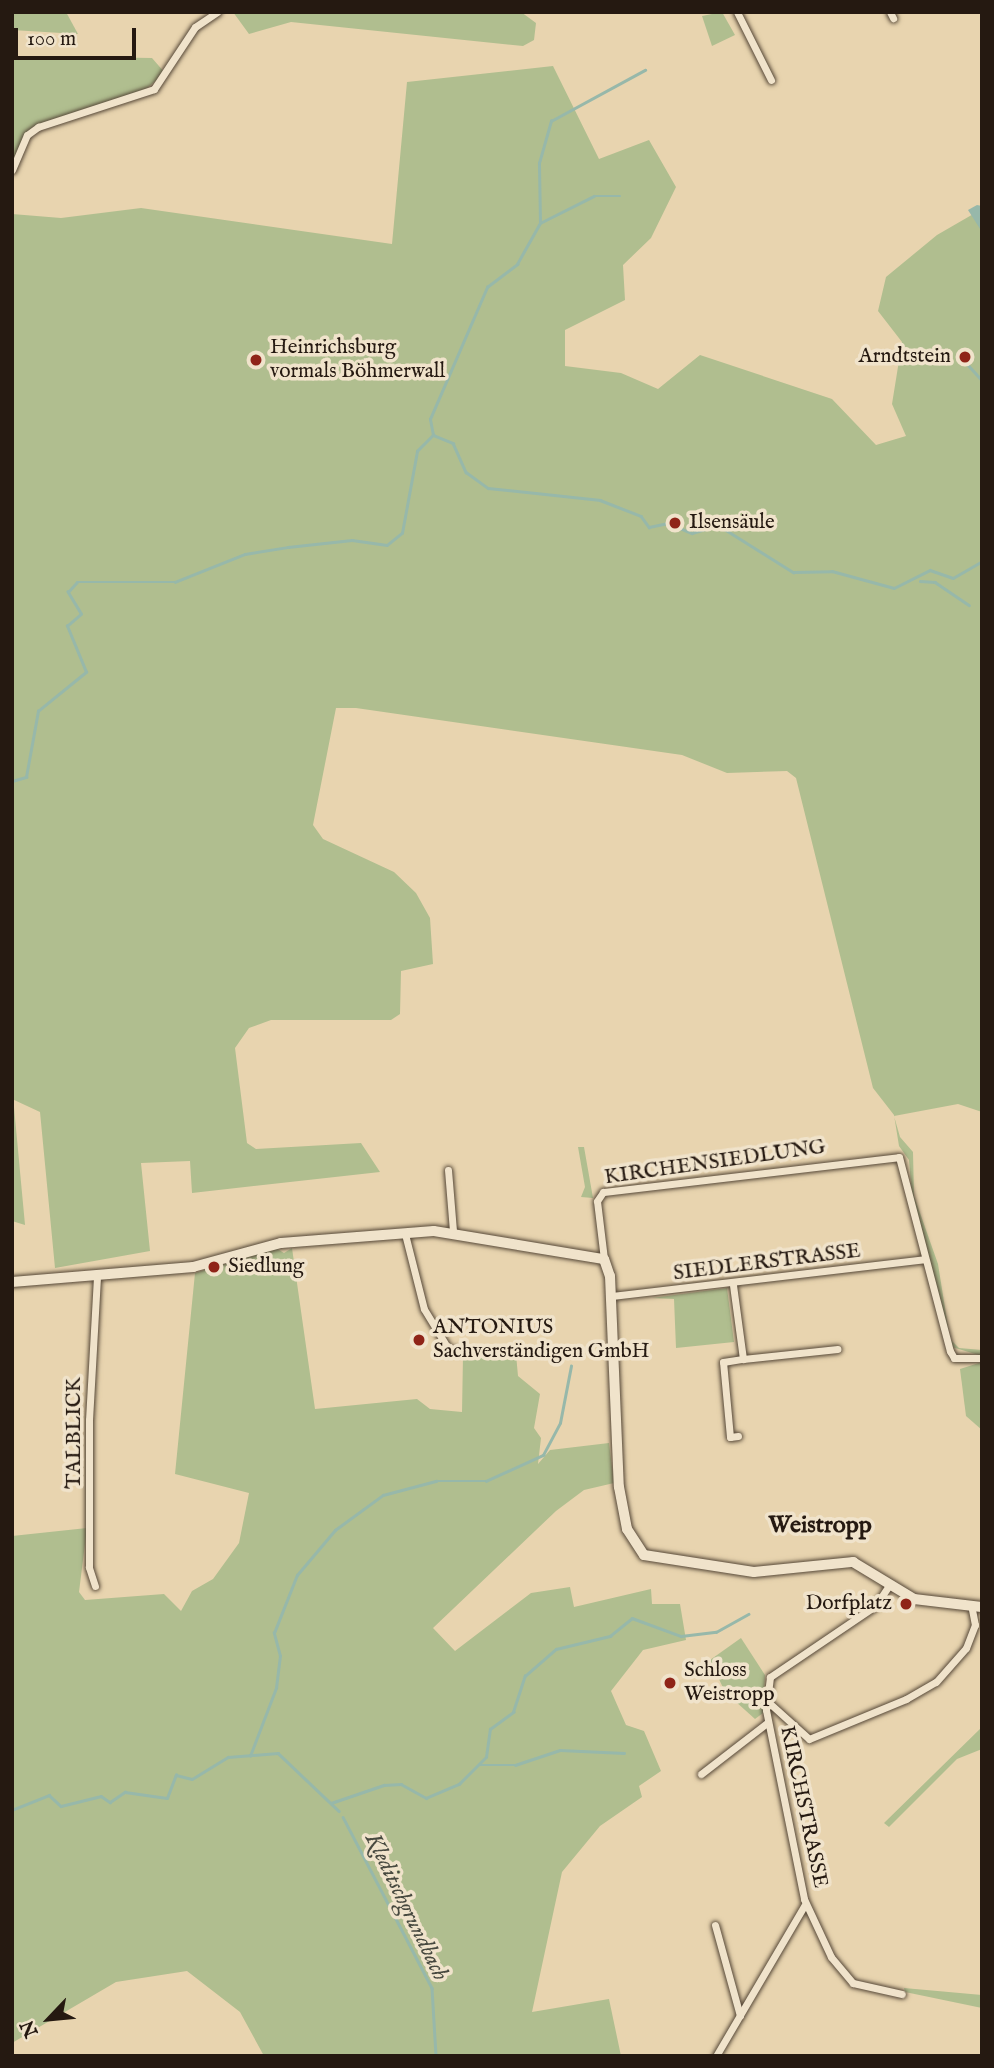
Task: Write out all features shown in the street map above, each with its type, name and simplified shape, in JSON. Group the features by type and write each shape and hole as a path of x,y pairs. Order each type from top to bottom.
{"street":[{"path":"12,170 27,135 144,95 188,37 217,12"},
{"path":"737,12 771,80"},
{"name":"KIRCHENSIEDLUNG","path":"604,1259 597,1200 603,1192 899,1157 925,1259"},
{"path":"448,1170 453,1231"},
{"path":"12,1282 97,1279 193,1267 281,1242 453,1231 604,1259 611,1296 613,1444 623,1516 644,1555 754,1572 842,1561 923,1601 982,1607"},
{"path":"405,1234 424,1309 449,1350 464,1350"},
{"path":"925,1259 954,1358 982,1358"},
{"name":"SIEDLERSTRASSE","path":"611,1296 733,1284 925,1259"},
{"name":"TALBLICK","path":"95,1586 89,1567 89,1420 97,1279"},
{"path":"733,1284 743,1359"},
{"path":"738,1436 730,1437 723,1362 837,1349"},
{"name":"KIRCHSTRASSE","path":"890,1584 875,1606 770,1677 766,1700 767,1723 806,1904 847,1978 902,1994"},
{"path":"971,1605 975,1625"},
{"path":"766,1700 802,1737 822,1737 923,1691 966,1648 975,1625 982,1618"},
{"path":"702,1774 767,1723"},
{"path":"716,2056 806,1904"},
{"path":"715,1925 740,2016"}],"green space":[{"path":"12,12 66,12 78,34 12,30"},
{"path":"233,12 521,12 536,23 534,40 523,46 291,22 249,34"},
{"path":"722,12 735,35 712,46 702,16"},
{"path":"12,56 152,58 165,73 134,99 38,127 27,135 12,170"},
{"path":"553,66 599,159 649,140 676,187 651,238 623,265 625,300 565,330 565,366 621,373 658,389 700,355 832,399 876,445 906,436 892,404 902,342 878,311 886,277 937,235 982,209 982,1112 958,1104 894,1116 873,1088 796,778 787,771 727,773 682,755 356,708 336,708 313,825 323,839 394,872 416,893 430,918 433,964 401,971 400,1014 391,1020 271,1020 249,1028 235,1048 247,1143 256,1149 361,1143 380,1172 192,1193 190,1161 141,1163 150,1251 55,1268 40,1112 12,1099 12,214 61,218 141,208 392,244 407,82"},
{"path":"12,1106 14,1107 25,1225 12,1221"},
{"path":"894,1117 900,1137 913,1152 914,1196 938,1264 950,1339 959,1348 982,1350 982,1356 952,1347 912,1197 909,1160 899,1146"},
{"path":"578,1147 584,1147 593,1198 581,1197 585,1187"},
{"path":"276,1248 284,1253 292,1248 315,1409 417,1399 430,1409 462,1412 463,1356 516,1354 518,1376 540,1394 534,1428 541,1438 538,1464 550,1450 609,1443 614,1483 584,1490 556,1511 433,1628 455,1651 531,1593 570,1587 574,1607 651,1589 652,1604 680,1604 686,1640 643,1650 611,1691 626,1725 644,1731 661,1771 639,1786 642,1797 600,1826 562,1872 532,2012 609,1999 621,2056 264,2056 240,2012 187,1971 116,1982 12,2043 12,1536 87,1528 79,1592 85,1600 164,1594 181,1611 192,1591 213,1579 239,1543 249,1493 175,1474 195,1273"},
{"path":"727,1288 734,1342 676,1348 674,1299 652,1298"},
{"path":"982,1362 982,1430 966,1416 960,1369"},
{"path":"741,1638 765,1675 763,1713 755,1719 725,1692 710,1660"},
{"path":"982,1727 982,1749 957,1759 889,1827 884,1823"},
{"path":"904,1988 982,1995 982,2008 905,1992"}],"shaded area":[{"path":"977,205 982,206 982,232 968,210"}],"waterway":[{"path":"433,435 430,419 487,287 517,264 540,223 539,163 551,121 645,70"},
{"path":"540,223 594,196 620,196"},
{"path":"961,357 982,380"},
{"path":"12,781 26,777 38,711 86,672 67,626 81,614 68,592 77,582 175,582 245,554 352,540 387,545 402,533 417,451 433,435 453,443 466,472 488,488 600,500 641,516 649,527 668,523 692,533 718,525 793,572 832,571 894,588 930,570 953,578 982,561"},
{"path":"920,581 935,582 969,605"},
{"path":"250,1756 276,1688 280,1656 274,1633 297,1575 335,1530 383,1495 436,1481 486,1481 543,1455 560,1423 571,1366"},
{"path":"331,1803 384,1785 401,1784 426,1798 459,1784 486,1757 490,1729 513,1712 525,1676 556,1649 610,1636 632,1618 681,1636 716,1632 748,1614"},
{"path":"479,1765 515,1765 560,1750 624,1753"},
{"name":"Kleditschgrundbach","path":"12,1810 49,1795 61,1806 101,1796 110,1802 125,1792 167,1798 176,1775 192,1779 228,1757 278,1753 339,1811"},
{"name":"Kleditschgrundbach","path":"343,1817 432,1988 436,2056"}],"place":[{"name":"Arndtstein","path":"965,357"},
{"name":"Heinrichsburg vormals Böhmerwall","path":"256,360"},
{"name":"Ilsensäule","path":"675,523"},
{"name":"Siedlung","path":"214,1267"},
{"name":"ANTONIUS Sachverständigen GmbH","path":"419,1340"},
{"name":"Dorfplatz","path":"906,1604"},
{"name":"Schloss Weistropp","path":"670,1683"}],"district":[{"name":"Weistropp","path":"820,1526"}]}
